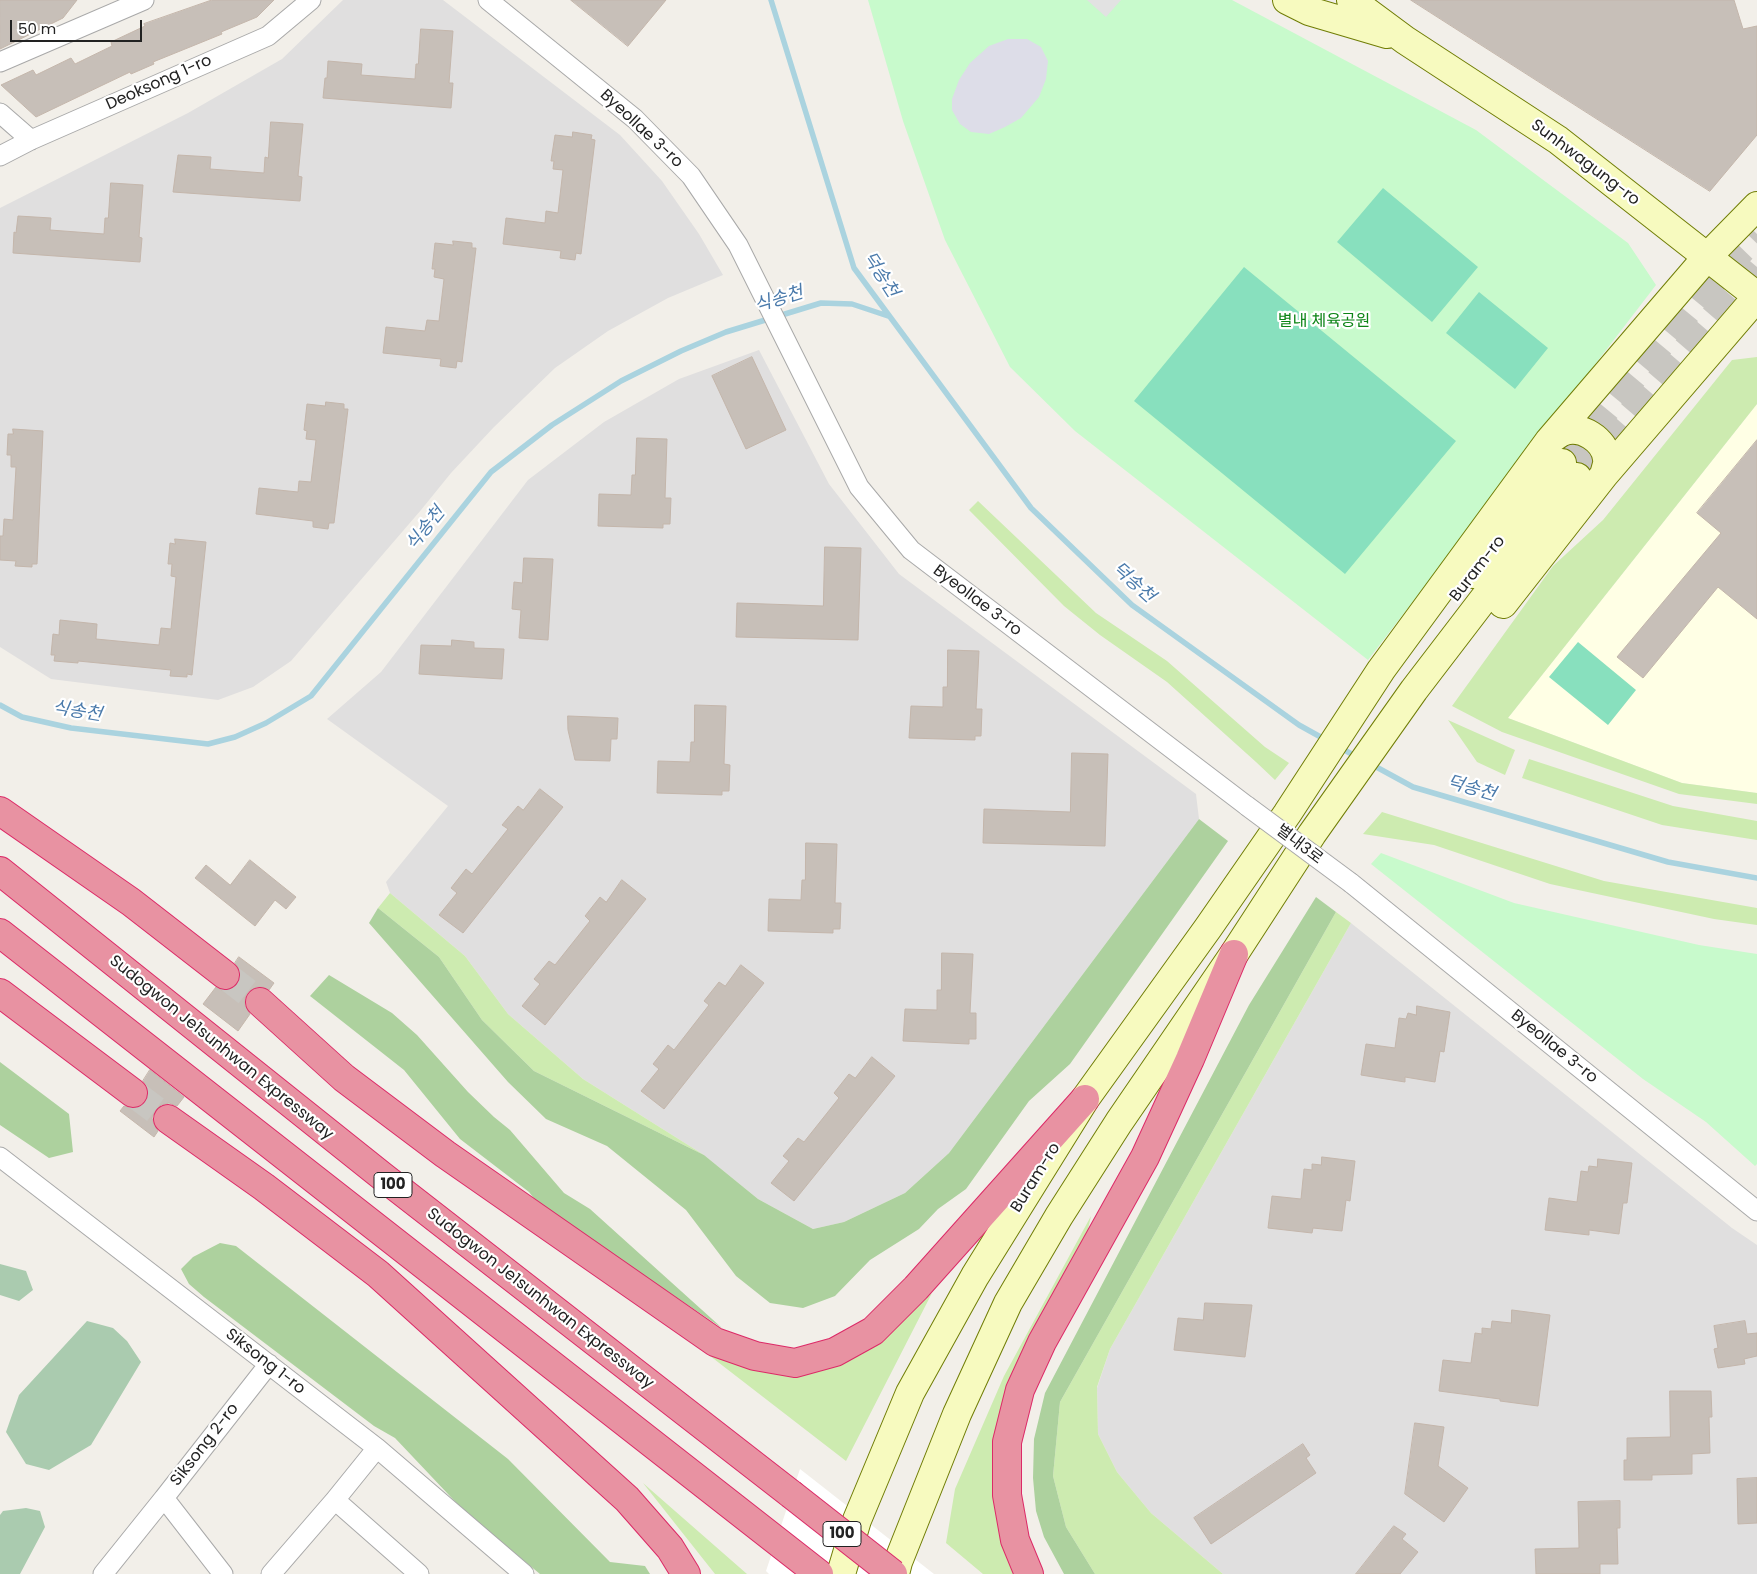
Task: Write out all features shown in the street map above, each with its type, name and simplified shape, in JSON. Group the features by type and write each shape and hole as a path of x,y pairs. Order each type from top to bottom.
{"highway":[{"path":"0,811 131,902 225,975"},
{"name":"Sudogwon Je1sunhwan Expressway","path":"0,871 382,1176 894,1574"},
{"name":"100","path":"0,932 819,1574"},
{"path":"1029,1574 1015,1540 1007,1495 1007,1442 1020,1390 1042,1342 1145,1157 1190,1059 1234,954"},
{"path":"0,993 133,1093"},
{"path":"260,1002 344,1078 444,1154 715,1342 755,1356 796,1364 835,1352 873,1331 916,1288 1085,1099"},
{"path":"168,1119 264,1187 378,1274 627,1499 670,1548 686,1574"}],"street":[{"path":"0,62 144,0"},
{"name":"Deoksong 1-ro","path":"0,156 31,140 268,36 311,0"},
{"name":"Byeollae 3-ro","path":"488,0 635,119 691,176 738,245 860,487 911,550 1247,806"},
{"name":"Sunhwagung-ro","path":"1287,0 1309,11 1406,40"},
{"name":"Sunhwagung-ro","path":"1351,0 1406,40 1558,140 1757,296"},
{"path":"0,113 31,140"},
{"path":"894,1574 957,1414 1008,1303 1069,1200 1119,1122 1234,954 1312,834 1406,683 1562,460 1708,257 1757,206"},
{"path":"1406,683 1604,475 1757,296"},
{"path":"1562,460 1563,432 1576,430 1591,435 1601,444 1608,460 1604,475"},
{"name":"Buram-ro","path":"841,1574 857,1520 910,1393 975,1276 1085,1099 1287,814 1406,683 1562,460"},
{"name":"별내3로","path":"1247,806 1351,883"},
{"name":"Byeollae 3-ro","path":"1351,883 1757,1211"},
{"name":"Siksong 1-ro","path":"0,1157 377,1448 524,1574"},
{"name":"Siksong 2-ro","path":"223,1574 164,1498 269,1364"},
{"path":"271,1574 377,1448"},
{"path":"103,1574 164,1498"},
{"path":"335,1500 419,1574"}],"shaded area":[{"path":"343,0 443,0 620,135 662,181 699,234 723,275 668,298 608,331 555,368 494,427 451,473 291,661 253,687 218,700 51,679 0,647 0,208 188,113 282,59"},
{"path":"1087,0 1121,0 1106,17"},
{"path":"1008,39 1027,39 1041,47 1048,61 1046,79 1039,97 1021,118 1005,127 989,134 971,132 960,124 952,110 952,99 959,80 970,63 989,46"},
{"path":"759,350 829,484 899,574 1196,794 1199,819 949,1153 905,1193 844,1222 813,1229 758,1199 704,1155 583,1079 508,1014 465,956 390,893 386,882 448,806 327,719 381,672 528,480 604,422 679,379"},
{"path":"1757,404 1757,793 1682,783 1508,718"},
{"path":"1351,923 1732,1228 1757,1245 1757,1574 1223,1574 1151,1513 1117,1472 1098,1434 1097,1388 1110,1349"},
{"path":"0,1264 26,1271 33,1290 19,1301 0,1295"},
{"path":"87,1321 113,1328 127,1341 141,1362 91,1445 49,1470 26,1464 6,1432 19,1395"},
{"path":"26,1508 40,1511 45,1527 20,1574 0,1574 0,1515 3,1511"}],"green space":[{"name":"별내 체육공원","path":"868,0 1232,0 1476,130 1628,243 1656,285 1368,660 1075,431 1010,367 945,240 903,121"},
{"path":"1383,188 1478,267 1432,322 1337,242"},
{"path":"1244,267 1456,441 1345,574 1134,401"},
{"path":"1479,292 1548,348 1515,389 1446,333"},
{"path":"1757,357 1757,404 1508,718 1682,783 1757,793 1757,804 1679,794 1502,732 1452,706 1553,566 1603,520 1732,360"},
{"path":"978,501 1096,613 1167,661 1265,747 1289,763 1275,780 1167,682 1100,635 1064,606 969,510"},
{"path":"1578,642 1636,690 1608,725 1549,677"},
{"path":"1448,720 1515,750 1505,775 1477,762"},
{"path":"1529,759 1673,806 1757,821 1757,840 1662,825 1522,778"},
{"path":"1382,812 1604,881 1757,908 1757,925 1714,919 1550,884 1434,845 1363,834"},
{"path":"1199,819 1228,841 1070,1064 1029,1101 966,1189 938,1209 919,1229 870,1260 835,1296 803,1308 770,1303 736,1276 686,1210 607,1146 546,1119 508,1082 369,923 378,908 439,957 482,1020 534,1071 704,1155 758,1199 813,1229 844,1222 905,1193 949,1153"},
{"path":"1381,853 1514,903 1699,945 1757,954 1757,1164 1755,1166 1706,1122 1643,1079 1371,864"},
{"path":"390,893 465,956 508,1014 583,1079 704,1155 534,1071 482,1020 439,957 378,908"},
{"path":"1316,897 1336,912 1060,1402 1053,1476 1066,1527 1095,1574 1064,1574 1044,1537 1036,1511 1033,1478 1034,1439 1045,1393 1249,1005"},
{"path":"1336,912 1351,923 1110,1349 1097,1387 1098,1434 1117,1472 1151,1513 1223,1574 1095,1574 1066,1527 1053,1476 1060,1402"},
{"path":"329,975 392,1013 417,1035 468,1092 510,1130 564,1193 590,1209 722,1328 539,1205 529,1192 460,1139 404,1070 310,996"},
{"path":"0,1062 69,1114 73,1152 49,1158 0,1125"},
{"path":"1091,1216 1086,1238 1018,1377 1021,1574 983,1574 946,1543 955,1489 1004,1376"},
{"path":"220,1243 236,1246 508,1459 610,1562 645,1566 650,1574 540,1574 465,1512 395,1438 374,1426 189,1284 181,1269 193,1257"},
{"path":"932,1293 846,1461 692,1342 792,1373 835,1367 875,1344"},
{"path":"643,1483 747,1574 715,1574"}],"pier":[{"path":"800,1469 934,1574 769,1574 766,1571"}],"building":[{"path":"0,0 77,0 63,18 0,49"},
{"path":"212,0 274,0 257,17 221,32 222,34 153,62 154,64 131,74 130,72 36,117 1,85 33,70 36,75 71,58 75,64 112,46 111,42 145,26 144,24"},
{"path":"571,0 666,0 628,46"},
{"path":"1411,0 1734,0 1743,29 1757,26 1757,135 1710,191"},
{"path":"421,29 453,31 449,83 453,83 451,108 323,98 328,61 362,64 361,75 415,79"},
{"path":"271,122 303,124 298,176 302,177 300,201 173,192 178,155 211,157 210,169 264,173 265,157 268,158"},
{"path":"573,132 592,135 591,139 595,140 581,254 576,253 575,260 560,258 561,251 503,244 506,218 545,223 546,211 558,213 563,170 553,169 554,161 551,161 555,135 572,137"},
{"path":"111,183 143,185 139,237 142,238 140,262 13,253 14,232 16,233 18,216 51,218 50,230 104,234 105,218 108,218"},
{"path":"453,241 472,243 472,248 476,248 462,362 457,361 456,368 440,366 441,359 383,353 386,327 425,331 427,320 439,321 444,279 434,277 435,269 432,269 435,243 453,245"},
{"path":"752,357 786,430 746,449 712,376"},
{"path":"326,402 344,404 344,409 348,409 334,523 329,523 328,529 313,527 313,521 256,514 259,488 298,492 299,481 311,482 316,440 306,439 307,431 304,430 307,404 325,406"},
{"path":"13,429 43,431 37,564 32,564 32,567 15,566 16,561 0,560 0,536 3,536 4,519 13,520 16,467 11,467 11,455 7,455 8,434 13,434"},
{"path":"637,438 667,439 665,498 671,498 670,524 663,524 663,528 598,526 599,494 631,495 632,475 635,475"},
{"path":"1757,440 1757,619 1718,587 1643,678 1617,657 1721,533 1697,513"},
{"path":"175,539 206,542 192,675 187,674 187,677 170,676 171,670 78,661 78,663 54,661 55,655 51,655 53,634 59,635 60,620 97,624 96,639 159,645 161,628 171,629 176,577 171,576 172,564 168,564 170,543 175,544"},
{"path":"825,547 861,548 858,640 736,637 737,603 823,606"},
{"path":"524,558 553,559 548,640 519,638 521,610 512,609 514,582 522,583"},
{"path":"452,640 474,642 474,648 504,649 502,679 419,674 421,645 451,646"},
{"path":"948,650 979,651 976,709 982,709 981,736 975,736 975,740 909,738 911,706 943,707 943,687 947,687"},
{"path":"695,705 726,706 724,764 730,765 729,791 722,791 722,795 657,793 658,761 690,762 691,742 694,742"},
{"path":"568,716 618,718 617,739 611,739 610,761 575,760 568,730"},
{"path":"1072,753 1108,754 1105,846 983,843 984,809 1070,812"},
{"path":"540,789 563,807 463,933 439,915 457,893 451,888 466,869 472,874 508,829 502,825 518,806 523,810"},
{"path":"806,843 837,844 835,903 841,903 840,929 833,929 833,933 768,931 769,899 801,900 802,880 805,880"},
{"path":"250,860 296,897 286,909 275,900 255,926 195,878 206,865 230,885"},
{"path":"622,880 646,899 545,1025 522,1006 540,984 534,979 549,961 555,965 590,921 585,916 600,897 606,902"},
{"path":"942,953 973,954 970,1013 976,1013 976,1039 969,1039 969,1044 903,1041 905,1009 937,1010 937,990 941,990"},
{"path":"239,957 274,983 269,990 263,987 256,987 248,992 245,998 245,1006 250,1014 238,1031 203,1004 216,987 222,990 230,990 238,984 240,970 235,963"},
{"path":"741,965 764,983 664,1109 641,1091 659,1069 653,1064 668,1045 674,1050 709,1005 704,1001 719,982 725,986"},
{"path":"1417,1006 1450,1012 1444,1052 1440,1051 1435,1082 1405,1077 1405,1082 1361,1075 1366,1044 1395,1048 1399,1018 1406,1019 1408,1013 1416,1015"},
{"path":"872,1057 895,1076 794,1201 771,1183 789,1161 783,1156 798,1138 804,1142 839,1098 834,1093 849,1074 855,1078"},
{"path":"150,1070 184,1097 177,1106 169,1103 161,1105 156,1110 152,1118 158,1131 154,1137 120,1111 124,1106 139,1108 145,1103 148,1087 143,1081"},
{"path":"1322,1157 1355,1161 1350,1201 1346,1200 1342,1231 1313,1228 1312,1233 1268,1228 1272,1196 1301,1199 1304,1169 1312,1170 1312,1164 1321,1165"},
{"path":"1598,1159 1632,1163 1627,1203 1623,1203 1619,1234 1589,1230 1589,1235 1545,1230 1549,1198 1577,1202 1581,1171 1588,1172 1589,1166 1597,1167"},
{"path":"1205,1303 1252,1305 1245,1357 1174,1350 1178,1318 1203,1320"},
{"path":"1512,1310 1550,1315 1538,1406 1439,1391 1443,1360 1471,1363 1475,1333 1482,1334 1482,1328 1491,1329 1492,1321 1511,1323"},
{"path":"1745,1321 1747,1334 1757,1333 1757,1356 1744,1359 1745,1364 1718,1368 1714,1349 1718,1348 1714,1326"},
{"path":"1670,1391 1711,1391 1712,1417 1709,1417 1710,1453 1692,1454 1692,1474 1652,1475 1652,1480 1624,1480 1624,1460 1627,1460 1627,1438 1670,1437"},
{"path":"1415,1423 1444,1427 1438,1466 1468,1488 1444,1522 1405,1494"},
{"path":"1303,1444 1310,1455 1306,1458 1316,1473 1211,1544 1194,1518"},
{"path":"1757,1478 1757,1523 1738,1524 1737,1479"},
{"path":"1620,1501 1620,1528 1617,1528 1618,1564 1600,1564 1600,1574 1536,1574 1535,1549 1579,1548 1578,1502"},
{"path":"1394,1526 1406,1534 1402,1539 1418,1552 1400,1574 1356,1574"}],"waterway":[{"name":"덕송천","path":"771,0 854,268 1031,508 1132,605 1299,725 1326,740"},
{"name":"식송천","path":"0,705 22,717 71,728 208,744 235,737 266,723 311,696 491,472 552,425 621,381 681,351 726,332 821,303 852,304 888,316"},
{"name":"덕송천","path":"1339,747 1357,757"},
{"name":"덕송천","path":"1369,763 1413,787 1668,862 1757,878"}],"tunnel":[{"path":"1562,463 1723,269 1757,234"},
{"path":"1577,477 1757,267"},
{"path":"225,975 260,1002"},
{"path":"133,1093 168,1119"}]}
